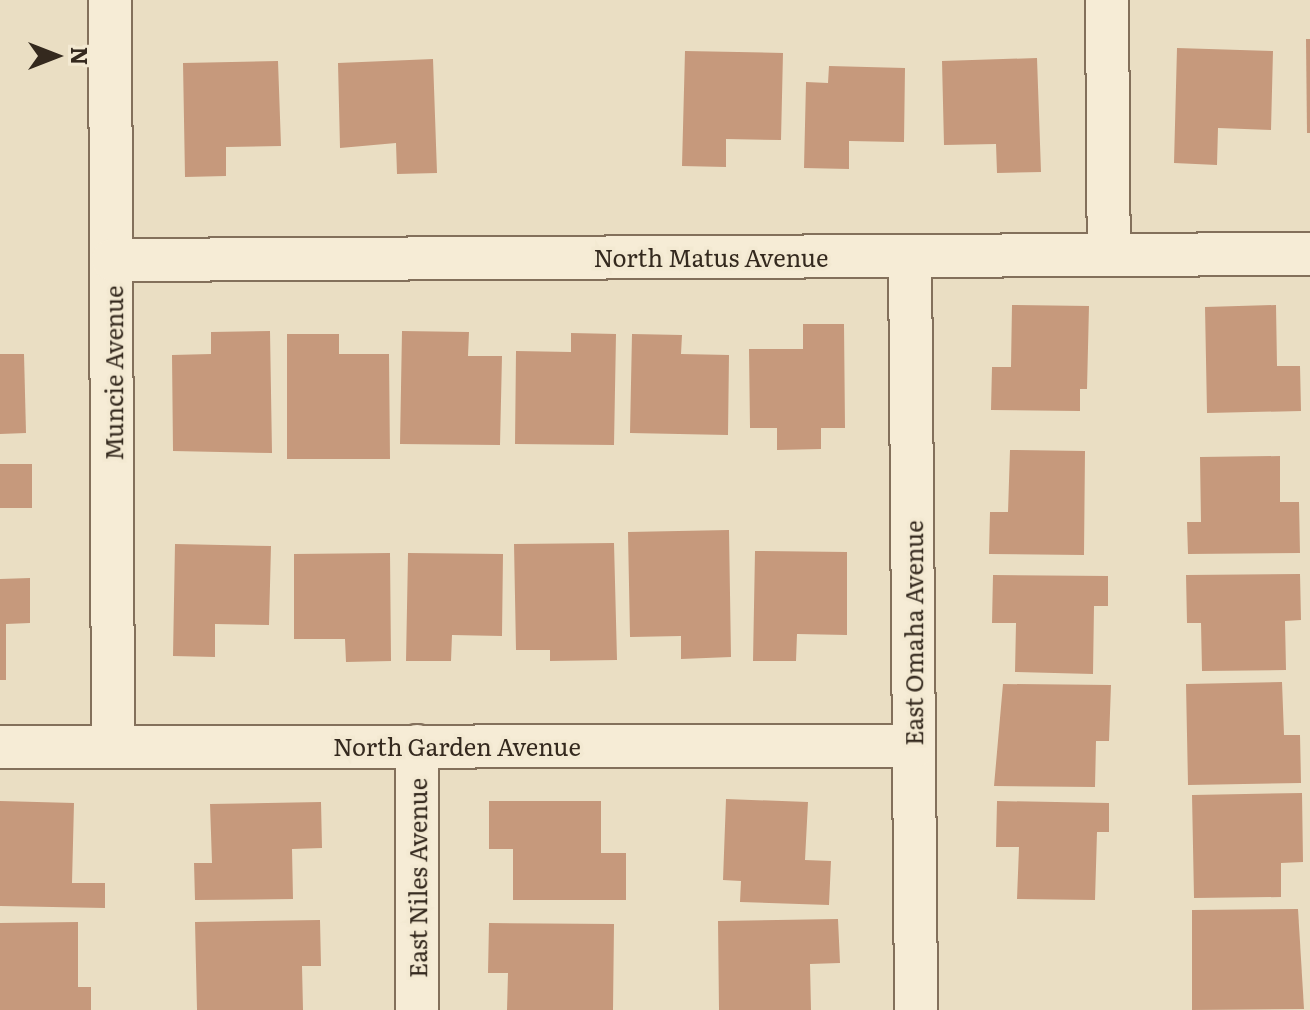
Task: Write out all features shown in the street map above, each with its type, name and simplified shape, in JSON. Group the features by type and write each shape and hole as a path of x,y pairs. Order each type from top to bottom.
{"street":[{"name":"Muncie Avenue","path":"110,0 113,747"},
{"path":"1107,0 1109,255"},
{"name":"North Matus Avenue","path":"113,260 1310,254"},
{"name":"East Omaha Avenue","path":"910,256 916,1010"},
{"name":"East Niles Avenue","path":"417,746 417,1010"},
{"name":"North Garden Avenue","path":"0,747 914,746"}],"building":[{"path":"1306,39 1310,39 1310,133 1307,133"},
{"path":"1177,48 1273,51 1271,130 1218,128 1217,165 1174,163"},
{"path":"685,51 783,53 781,140 726,139 726,167 682,166"},
{"path":"1037,58 1041,172 997,173 996,144 944,145 942,61"},
{"path":"433,59 437,173 397,174 396,143 340,148 338,63"},
{"path":"278,61 281,146 226,147 226,176 185,177 183,63"},
{"path":"829,66 905,68 904,142 849,141 849,169 804,168 806,82 828,83"},
{"path":"1012,305 1089,306 1087,389 1080,389 1080,411 991,410 992,367 1011,367"},
{"path":"1276,305 1277,366 1300,366 1301,411 1207,413 1205,307"},
{"path":"803,324 844,324 845,428 821,428 821,449 777,450 777,428 750,428 749,349 803,349"},
{"path":"270,331 272,453 173,451 172,355 211,354 211,332"},
{"path":"402,331 469,332 468,356 502,356 500,445 400,444"},
{"path":"571,333 616,334 614,445 515,444 516,351 571,352"},
{"path":"287,334 339,334 339,354 389,354 390,459 287,459"},
{"path":"632,334 682,335 681,354 729,355 728,435 630,433"},
{"path":"0,354 24,354 26,433 0,434"},
{"path":"1010,450 1085,451 1084,555 989,554 990,512 1008,512"},
{"path":"1280,456 1280,502 1299,502 1300,553 1188,554 1187,522 1201,522 1200,457"},
{"path":"0,464 32,464 32,508 0,508"},
{"path":"729,530 731,657 681,659 681,636 630,637 628,532"},
{"path":"614,543 617,660 550,661 550,650 516,650 514,544"},
{"path":"175,544 271,546 269,625 215,624 215,657 173,656"},
{"path":"755,551 847,552 847,635 797,634 796,661 753,661"},
{"path":"390,553 391,661 346,662 345,639 294,639 294,554"},
{"path":"408,553 503,554 502,636 452,635 451,661 406,661"},
{"path":"1300,574 1301,620 1285,621 1286,670 1202,671 1201,623 1187,623 1186,575"},
{"path":"993,575 1108,576 1108,606 1094,606 1093,674 1015,672 1016,623 992,623"},
{"path":"30,578 30,623 6,624 6,680 0,680 0,579"},
{"path":"1282,682 1284,735 1300,735 1301,783 1188,785 1186,684"},
{"path":"1003,684 1111,685 1109,741 1096,741 1095,787 994,786"},
{"path":"1302,793 1303,862 1281,863 1281,897 1194,898 1192,795"},
{"path":"726,799 808,802 805,860 831,861 829,905 740,902 741,881 723,880"},
{"path":"0,801 74,803 72,883 105,883 105,908 0,906"},
{"path":"489,801 601,801 601,853 626,853 626,900 513,900 513,849 489,849"},
{"path":"997,801 1109,803 1109,832 1097,832 1095,900 1017,899 1019,847 996,847"},
{"path":"321,802 322,848 292,849 293,899 195,900 194,863 212,863 210,804"},
{"path":"1298,909 1304,1009 1192,1010 1192,910"},
{"path":"838,919 840,963 810,964 811,1010 719,1010 718,921"},
{"path":"320,920 321,966 302,966 303,1010 197,1010 195,922"},
{"path":"78,922 78,987 91,987 91,1010 0,1010 0,923"},
{"path":"489,923 614,924 613,1010 507,1010 508,973 488,973"}]}
